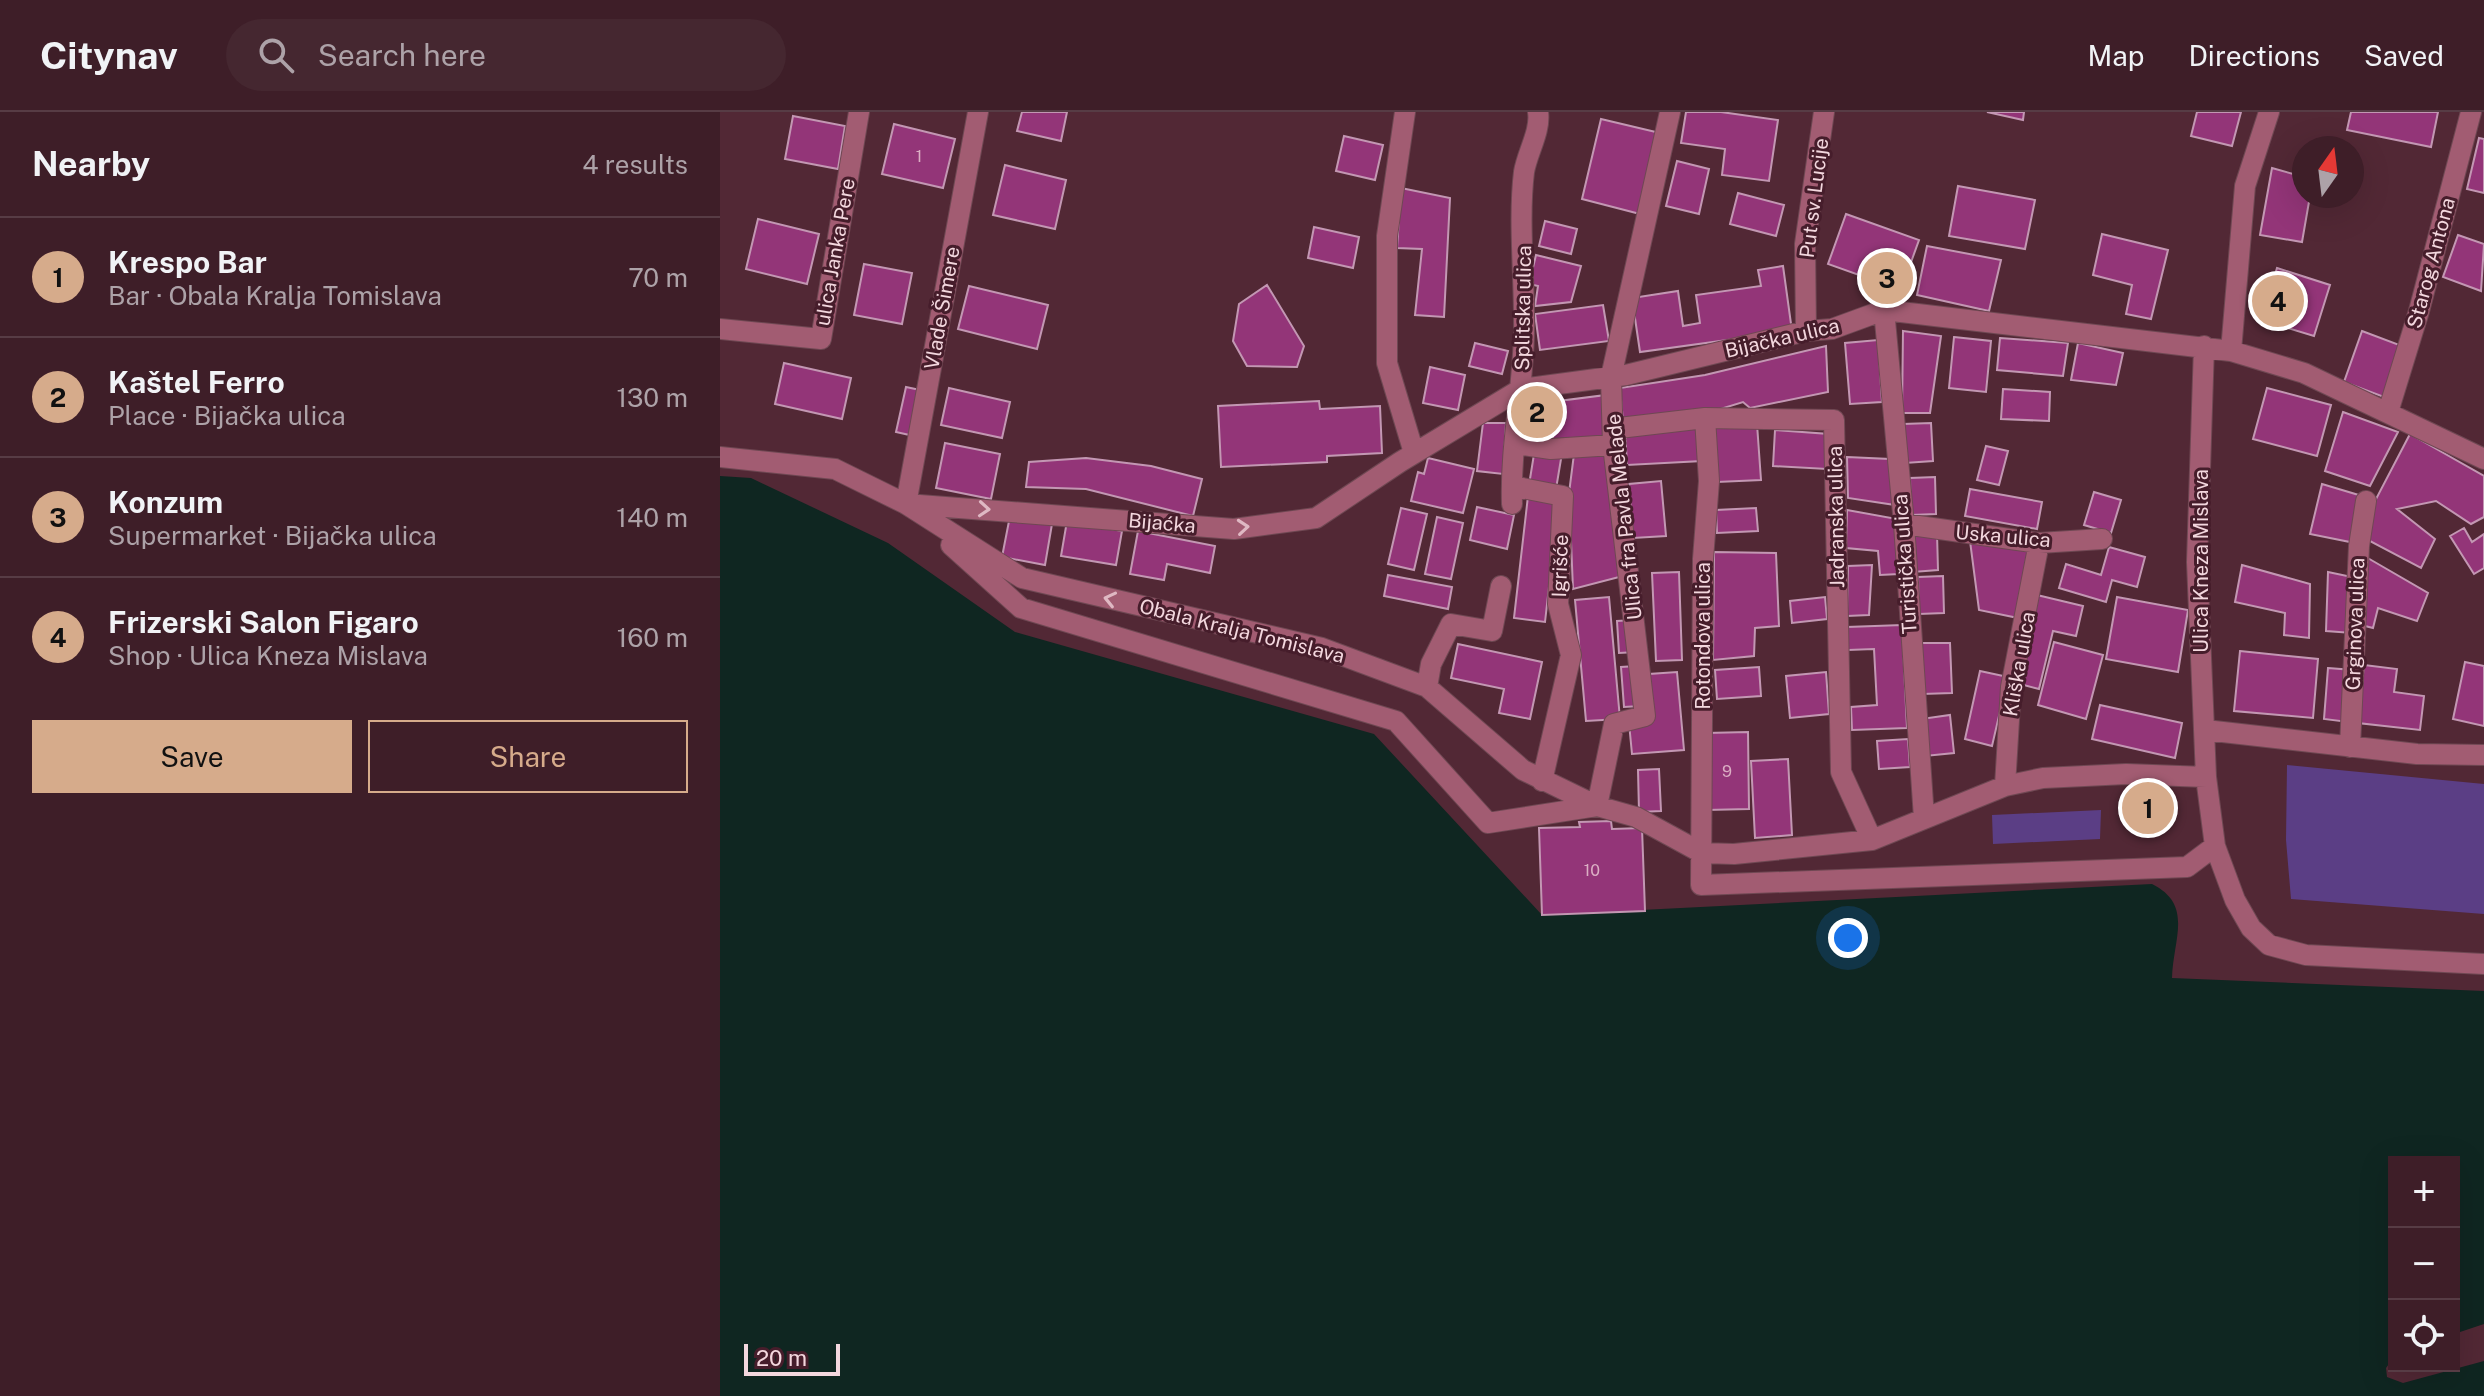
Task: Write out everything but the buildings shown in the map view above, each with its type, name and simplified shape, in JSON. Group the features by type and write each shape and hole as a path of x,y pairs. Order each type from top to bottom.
{"street":[{"name":"ulica Janka Pere","path":"720,329 821,339 859,112"},
{"name":"Vlade Šimere","path":"906,504 978,112"},
{"path":"1405,112 1387,236 1387,363 1407,457"},
{"name":"Splitska ulica","path":"1512,495 1517,444 1516,408 1521,389 1524,172 1538,112"},
{"name":"Ulica fra Pavla Melade","path":"1597,806 1614,724 1645,716 1613,445 1611,377 1670,112"},
{"name":"Put sv. Lucije","path":"1806,331 1805,244 1824,112"},
{"path":"2231,351 2245,186 2269,112"},
{"name":"Starog Antona","path":"2388,412 2419,311 2471,112"},
{"name":"Bijačka ulica","path":"1407,457 1521,389 1611,377 1806,331 1832,329 1884,310 2231,351 2304,373 2484,459"},
{"name":"Turistička ulica","path":"1884,310 1904,524 1924,818"},
{"name":"Ulica Kneza Mislava","path":"2204,346 2197,562 2206,777"},
{"name":"Jadranska ulica","path":"1613,445 1619,428 1705,418 1834,420 1841,772 1872,840"},
{"name":"Rotondova ulica","path":"1705,418 1709,481 1703,559 1701,885 2187,867 2215,846"},
{"path":"1517,444 1551,449 1613,445"},
{"path":"720,457 835,469 906,504 1021,608 1396,721 1488,823 1597,806"},
{"name":"Bijaćka","path":"906,504 1234,529 1316,518 1407,457"},
{"name":"Igrišće","path":"1512,495 1563,496 1558,604 1571,655 1542,781"},
{"name":"Grginova ulica","path":"2350,747 2359,546 2366,501"},
{"name":"Obala Kralja Tomislava","path":"906,504 1022,578 1322,648 1427,687 1523,770 1597,806 1636,817 1702,853 1734,854 1872,840 2005,786 2043,778 2126,774 2206,777"},
{"name":"Uska ulica","path":"1904,524 2039,543 2102,539"},
{"name":"Kliška ulica","path":"2005,786 2011,687 2039,543"},
{"path":"1427,687 1431,664 1451,624 1492,631 1501,586"},
{"path":"2205,730 2350,747 2484,755"},
{"path":"2206,777 2215,846 2235,900 2251,928 2269,945 2306,955 2484,964"}],"shaded area":[{"path":"720,476 751,478 888,543 1015,632 1374,734 1542,915 2152,884 2165,892 2177,913 2172,978 2484,991 2484,1324 2460,1332 2460,1156 2388,1156 2386,1368 2387,1377 2403,1383 2444,1372 2460,1372 2460,1368 2484,1361 2484,1396 720,1396"},
{"path":"2287,765 2484,784 2484,914 2291,899 2286,840"},
{"path":"2101,810 2100,839 1993,844 1992,815"}],"place":[{"name":"Konzum","path":"1887,278"},
{"name":"Frizerski Salon Figaro","path":"2278,301"},
{"name":"Kaštel Ferro","path":"1537,412"},
{"name":"Krespo Bar","path":"2148,808"}]}
